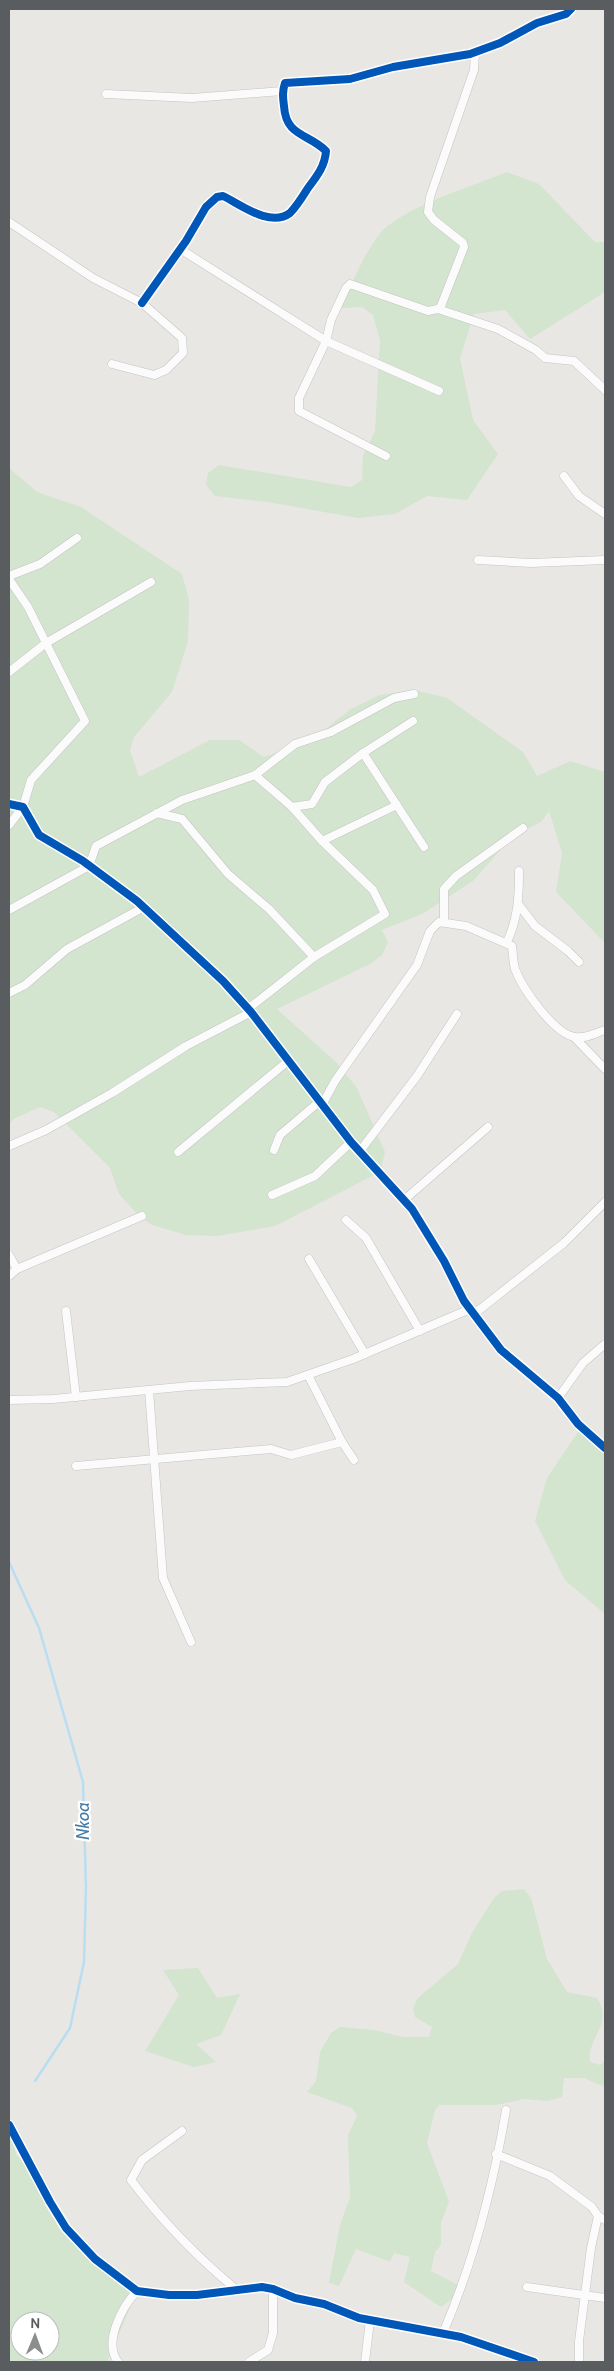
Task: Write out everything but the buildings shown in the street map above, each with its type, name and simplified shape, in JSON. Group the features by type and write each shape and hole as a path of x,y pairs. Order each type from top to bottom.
{"street":[{"path":"142,303 180,249 206,207 216,197 223,196 264,216 278,218 288,214 295,208 313,182 325,162 326,151 318,142 297,132 284,120 282,91 285,83 350,79 393,67 475,52 500,43 537,23 566,14 571,9"},
{"path":"438,309 447,294 464,247 463,243 434,220 428,212 430,197 474,70 475,52"},
{"path":"106,94 192,98 282,91"},
{"path":"9,222 93,278 142,303 182,338 183,353 166,370 154,375 112,364"},
{"path":"180,249 326,341 439,391"},
{"path":"386,456 299,411 299,398 326,341 330,320 346,288 350,284 428,311 438,309 498,329 536,350 545,358 574,361 605,390"},
{"path":"564,476 579,496 605,514"},
{"path":"9,825 23,807 31,780 85,721 28,607 9,578 40,564 77,538"},
{"path":"478,560 570,563 605,560"},
{"path":"9,672 46,643 151,582"},
{"path":"9,910 89,866 96,846 182,800 255,775 296,744 331,732 394,698 414,694"},
{"path":"292,807 312,804 325,782 363,753 413,721"},
{"path":"363,753 424,847"},
{"path":"9,1146 46,1130 112,1093 186,1046 250,1011 314,957 385,914 373,890 322,841 292,807 255,775"},
{"path":"9,804 23,807 39,835 89,866 144,907 223,981 250,1011 351,1142 404,1200 444,1261 472,1312 501,1350 558,1398 578,1424 605,1448"},
{"path":"322,841 397,805"},
{"path":"157,814 182,819 228,874 269,909 314,957"},
{"path":"444,922 444,889 456,876 523,828"},
{"path":"507,942 515,926 519,905 519,871"},
{"path":"519,905 536,926 579,962"},
{"path":"9,993 25,985 67,949 144,907"},
{"path":"274,1150 280,1136 321,1103 417,965 434,925 439,922 466,926 507,942 512,946 515,968 535,1004 556,1026 574,1037 605,1069"},
{"path":"360,1151 417,1076 457,1014"},
{"path":"574,1037 586,1038 605,1030"},
{"path":"178,1152 288,1060"},
{"path":"404,1200 488,1127"},
{"path":"272,1195 315,1176 351,1142"},
{"path":"9,1400 287,1382 472,1312 564,1244 605,1202"},
{"path":"9,1276 17,1269 142,1216"},
{"path":"346,1220 366,1238 420,1331"},
{"path":"9,1255 17,1269"},
{"path":"308,1259 365,1354"},
{"path":"66,1311 76,1397"},
{"path":"558,1398 583,1363 605,1344"},
{"path":"308,1375 342,1442 354,1460"},
{"path":"150,1390 163,1578 192,1642"},
{"path":"76,1466 271,1449 291,1455 342,1442"},
{"path":"443,2333 463,2286 478,2238 490,2191 506,2110"},
{"path":"9,2125 66,2228 95,2259 137,2291 168,2295 197,2295 262,2287 273,2289 294,2298 324,2304 359,2318 443,2333 496,2348 533,2362"},
{"path":"182,2131 142,2160 131,2180 156,2213 212,2269 238,2290"},
{"path":"496,2154 550,2176 592,2207 602,2218 591,2248 578,2362"},
{"path":"528,2287 605,2298"},
{"path":"249,2362 268,2350 273,2333 273,2289"},
{"path":"117,2362 114,2354 114,2328 127,2303 137,2291"},
{"path":"365,2362 370,2320"}],"green space":[{"path":"507,172 539,184 595,242 605,242 605,292 530,339 505,310 474,314 460,358 473,420 498,454 467,500 427,496 395,514 358,518 268,502 215,496 206,485 208,473 219,465 351,487 362,480 363,456 375,431 380,340 373,315 362,307 341,308 358,271 378,236 402,216 438,199"},
{"path":"9,468 37,492 81,507 182,574 189,600 188,641 172,692 134,737 130,750 139,777 210,740 239,740 264,757 309,742 351,709 380,695 415,690 447,698 523,752 537,776 570,761 605,772 605,943 556,892 562,853 549,811 541,822 512,837 473,881 422,914 382,930 388,942 382,955 370,964 277,1009 337,1063 357,1088 385,1152 380,1172 275,1226 218,1236 186,1235 152,1225 139,1216 119,1194 110,1168 54,1112 40,1107 15,1118 9,1123"},
{"path":"580,1429 605,1454 605,1614 565,1580 535,1521 547,1478"},
{"path":"524,1889 531,1898 547,1959 567,1992 597,1998 601,2007 603,2016 592,2046 590,2062 600,2065 605,2061 605,2087 584,2078 564,2078 562,2097 548,2101 524,2099 496,2105 439,2105 435,2110 427,2143 449,2202 441,2222 441,2245 435,2252 431,2271 458,2285 457,2295 441,2307 404,2282 410,2257 394,2253 390,2262 356,2249 339,2286 329,2283 340,2225 350,2197 348,2135 357,2116 352,2108 307,2092 316,2081 320,2052 331,2033 340,2027 374,2030 403,2037 429,2037 432,2027 415,2017 413,2008 418,1998 458,1964 472,1933 494,1898 502,1891"},
{"path":"198,1968 217,1998 240,1994 221,2035 196,2044 216,2062 194,2067 145,2051 179,1995 163,1970"},
{"path":"9,2135 16,2154 47,2189 47,2204 92,2261 121,2282 138,2289 107,2362 9,2362"}],"waterway":[{"name":"Nkoa","path":"9,1562 39,1628 83,1782 86,1887 84,1962 70,2028 35,2081"}],"cycle path":[{"path":"142,303 186,241 206,207 217,197 223,196 246,209 264,216 282,217 293,210 317,175 324,161 326,151 293,129 289,124 283,100 285,83 350,79 393,67 470,54 500,43 537,23 566,14 571,9"},
{"path":"9,804 23,807 39,835 83,861 137,901 223,981 251,1012 351,1142 412,1209 444,1261 464,1301 501,1350 558,1398 578,1424 605,1448"},
{"path":"9,2125 66,2228 95,2259 137,2291 169,2295 197,2295 262,2287 273,2289 295,2298 324,2304 359,2318 461,2337 534,2362"}]}
